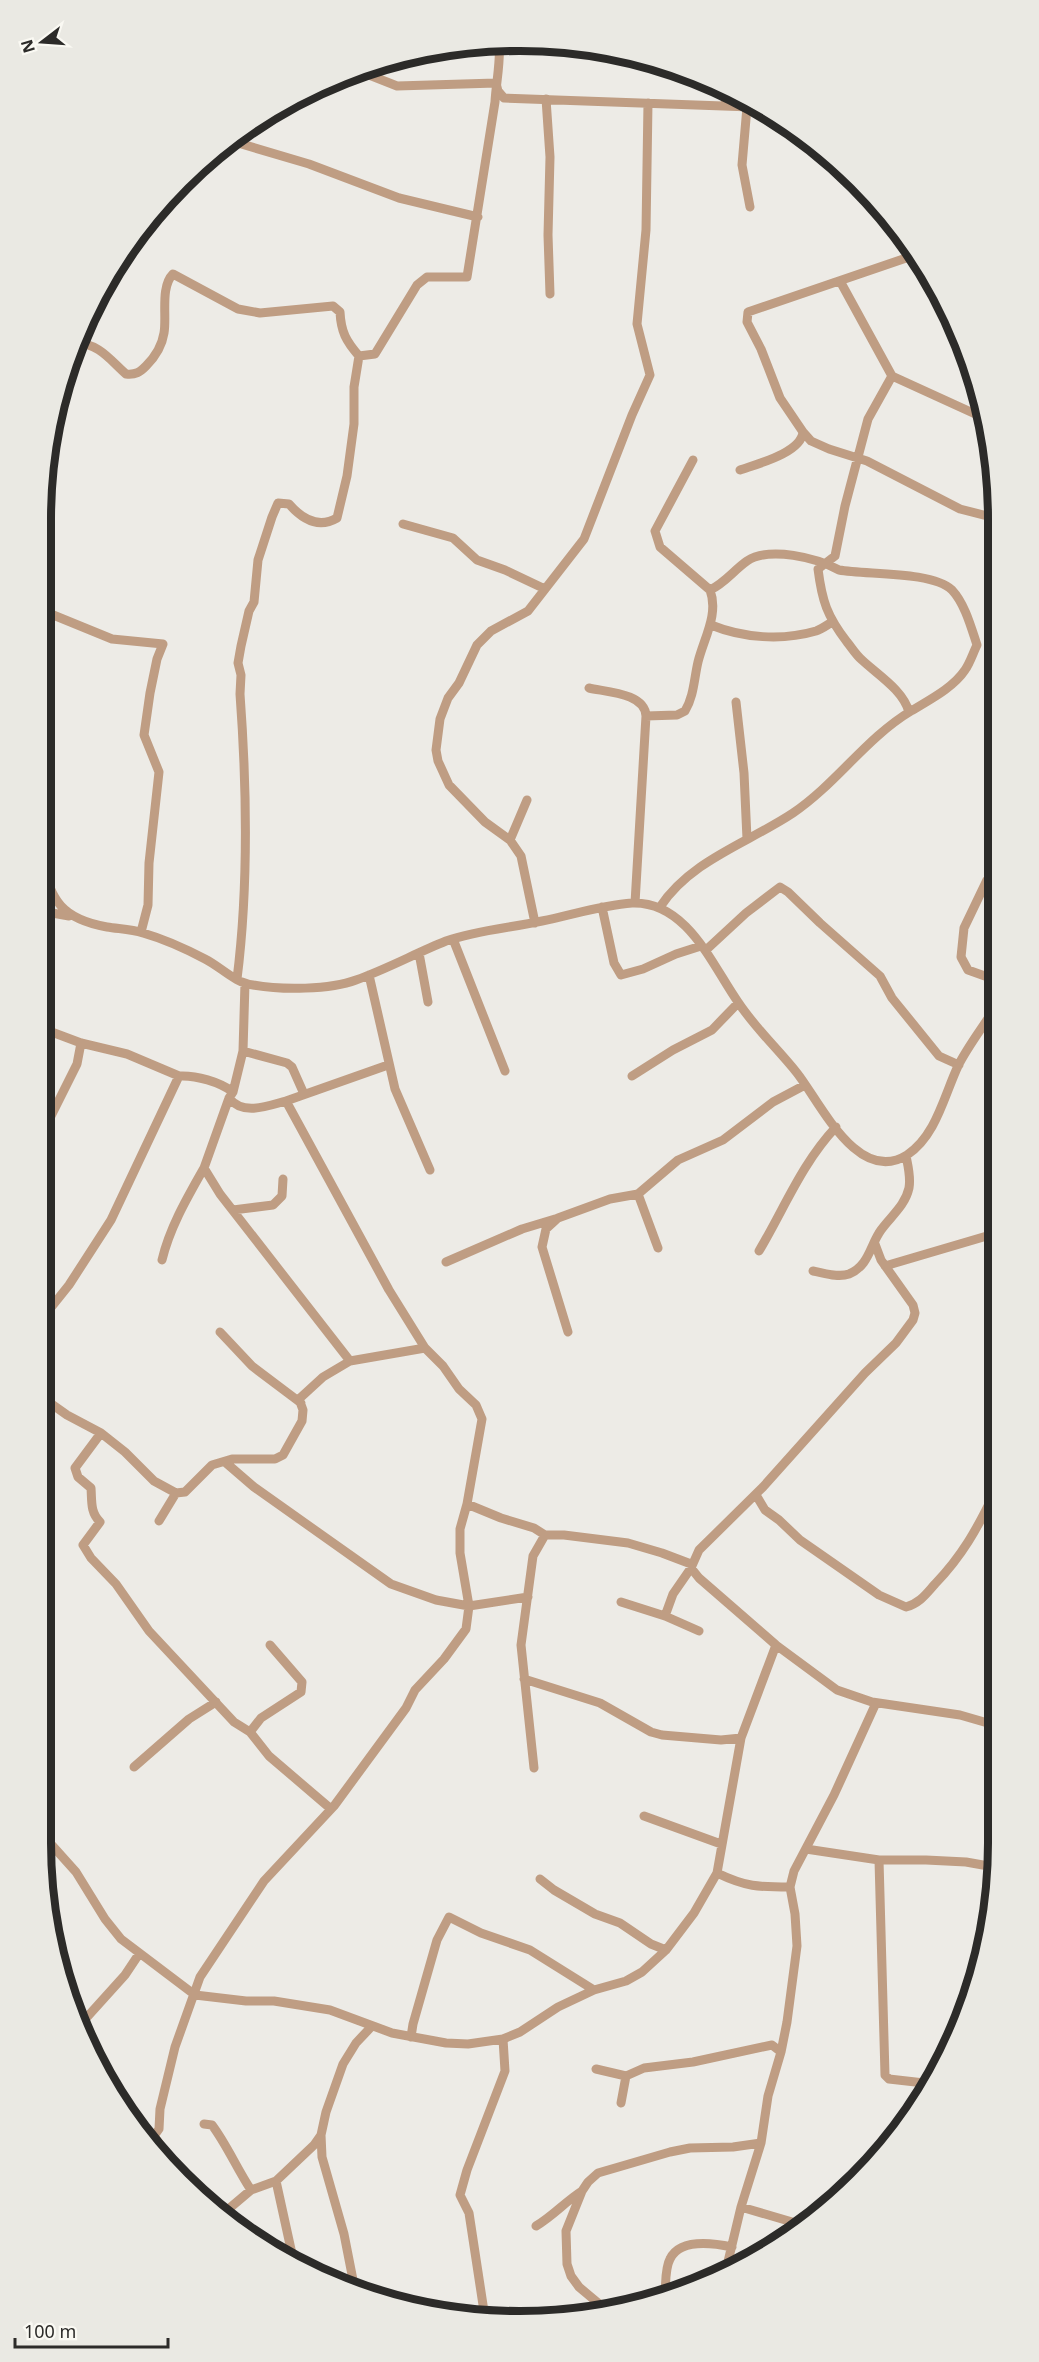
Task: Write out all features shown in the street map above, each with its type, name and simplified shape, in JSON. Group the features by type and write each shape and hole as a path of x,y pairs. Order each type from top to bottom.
{"street":[{"path":"359,356 375,354 417,285 427,277 467,277 495,102 500,52"},
{"path":"370,76 397,86 496,83"},
{"path":"496,83 498,91 504,98 741,107"},
{"path":"725,98 728,106"},
{"path":"546,99 550,157 548,235 550,294"},
{"path":"535,922 521,856 510,840 485,822 449,785 438,760 437,740 440,719 448,698 459,683 477,645 491,631 528,611 584,539 650,375 638,324 646,230 648,103"},
{"path":"749,111 742,165 750,207"},
{"path":"240,144 309,164 399,198 478,217"},
{"path":"908,257 748,312 747,322 761,349 780,398 803,432 812,441 829,449 859,457 960,509 988,516"},
{"path":"85,344 101,351 126,374 138,373 155,357 164,334 167,288 169,278 173,274 238,309 260,313 333,306 340,312 341,331 344,337 359,356 354,387 354,424 347,476 337,518 327,524 315,523 298,515 289,504 278,503 258,560 254,602 249,611 238,663 241,675 247,830 241,981 243,1051 231,1095 204,1168 182,1207 166,1243 162,1260"},
{"path":"840,281 892,376 976,414"},
{"path":"892,376 868,419 834,556 818,569 824,604 832,622 860,659 881,675 907,704 909,712"},
{"path":"740,470 795,447 802,440 803,432"},
{"path":"646,716 677,715 685,711 691,702 698,664 711,625 713,599 710,590 668,555 657,542 656,531 693,460"},
{"path":"403,524 453,538 477,560 545,589"},
{"path":"660,907 691,873 793,813 823,789 879,734 927,702 965,671 977,645 968,617 951,590 929,579 839,570 826,563 799,555 760,555 739,566 724,582 710,590"},
{"path":"51,614 112,639 163,644 157,659 144,735 159,772 149,863 148,906 141,932"},
{"path":"711,625 744,636 776,636 818,631 832,622"},
{"path":"589,688 640,701 646,709 635,903"},
{"path":"736,702 744,773 747,839"},
{"path":"510,840 527,800"},
{"path":"988,880 972,907 964,928 961,957 968,970 988,977"},
{"path":"602,907 614,963 621,975 643,969 676,954 704,948 780,887 788,891 880,976 892,998 939,1056 959,1065"},
{"path":"51,890 57,902 69,916"},
{"path":"51,912 101,926 141,932 207,960 241,981 272,987 325,986 353,981 453,939 602,907 635,903 660,907 670,912 704,948 738,1004 805,1085 810,1095 846,1141 868,1158 880,1162 890,1162 906,1155 922,1142 933,1125 959,1065 988,1019"},
{"path":"453,939 504,1071"},
{"path":"419,953 428,1002"},
{"path":"369,975 395,1089 430,1170"},
{"path":"632,1076 673,1050 712,1030 738,1004"},
{"path":"51,1032 81,1043 127,1054 180,1076 225,1086 235,1105 252,1109 286,1101 388,1065"},
{"path":"51,1115 77,1064 81,1043"},
{"path":"243,1051 287,1063 292,1067 304,1094"},
{"path":"51,1307 69,1285 111,1220 180,1076"},
{"path":"446,1262 522,1229 610,1199 638,1194 678,1160 723,1140 773,1102 805,1085"},
{"path":"154,2135 159,2129 160,2109 175,2047 200,1977 264,1881 344,1794 378,1743 406,1708 415,1690 456,1644 466,1629 469,1606 460,1545 460,1529 467,1504 482,1419 476,1405 459,1389 443,1366 425,1348 370,1257 286,1101"},
{"path":"759,1251 779,1218 807,1162 836,1127"},
{"path":"813,1271 847,1275 860,1268 881,1230 904,1202 909,1186 906,1155"},
{"path":"204,1168 233,1210 350,1360"},
{"path":"233,1210 273,1205 282,1196 283,1179"},
{"path":"638,1194 658,1248"},
{"path":"558,1218 546,1229 542,1247 568,1332"},
{"path":"885,1266 988,1236"},
{"path":"665,1616 673,1594 699,1550 756,1495 865,1373 908,1329 915,1313 913,1305 885,1266 875,1244"},
{"path":"220,1332 252,1366 301,1402"},
{"path":"51,1404 101,1433 125,1452 154,1481 176,1493 185,1492 213,1465 232,1459 275,1459 283,1455 302,1421 300,1399 303,1394 323,1377 350,1360 425,1348"},
{"path":"101,1433 75,1468 78,1477 91,1488 94,1516 100,1522 83,1545 91,1558 116,1584 150,1631 234,1722 250,1732 269,1756 331,1809"},
{"path":"225,1461 254,1487 391,1584 436,1600 469,1606 528,1597"},
{"path":"159,1521 176,1493"},
{"path":"756,1495 765,1510 800,1540 879,1595 906,1607 921,1600 959,1556 975,1533 988,1506"},
{"path":"467,1504 534,1528 545,1535 564,1535 628,1543 692,1564 776,1645 837,1690 851,1697 876,1703 960,1715 988,1723"},
{"path":"534,1768 521,1645 533,1556 545,1535"},
{"path":"621,1602 665,1616 699,1631"},
{"path":"250,1732 261,1718 301,1692 302,1682 270,1645"},
{"path":"51,1845 76,1872 105,1919 121,1939 195,1995 246,2001 274,2001 315,2007 411,2037 446,2043 468,2044 503,2039 520,2032 558,2007 594,1990 626,1981 642,1972 666,1950 694,1913 717,1873 737,1771 741,1738 776,1645"},
{"path":"524,1679 600,1703 651,1732 662,1735 721,1740 741,1738"},
{"path":"134,1767 189,1719 216,1702"},
{"path":"728,2262 741,2207 761,2143 768,2096 781,2052 797,1946 790,1887 794,1871 834,1795 876,1703"},
{"path":"644,1816 721,1844"},
{"path":"806,1849 879,1860 911,1859 966,1862 987,1866"},
{"path":"879,1860 885,2075 889,2079 921,2083"},
{"path":"717,1873 737,1883 753,1887 790,1887"},
{"path":"540,1879 595,1914 620,1923 644,1940 666,1950"},
{"path":"411,2037 412,2024 437,1940 449,1917 481,1933 530,1950 594,1990"},
{"path":"86,2019 125,1975 139,1953"},
{"path":"353,2280 344,2234 322,2157 321,2135 326,2112 343,2064 356,2043 372,2026"},
{"path":"483,2309 469,2212 460,2195 466,2170 505,2071 503,2039"},
{"path":"596,2069 626,2076 644,2068 693,2062 772,2046 781,2052"},
{"path":"621,2103 626,2076"},
{"path":"204,2124 212,2125 223,2139 228,2152 251,2190"},
{"path":"228,2209 251,2190 276,2181 314,2145 321,2135"},
{"path":"536,2226 582,2191 598,2173 690,2148 733,2147 761,2143"},
{"path":"276,2181 292,2252"},
{"path":"582,2191 566,2231 567,2264 571,2276 579,2287 599,2304"},
{"path":"741,2207 793,2222"},
{"path":"666,2287 668,2262 678,2250 690,2245 719,2244 732,2247"}]}
